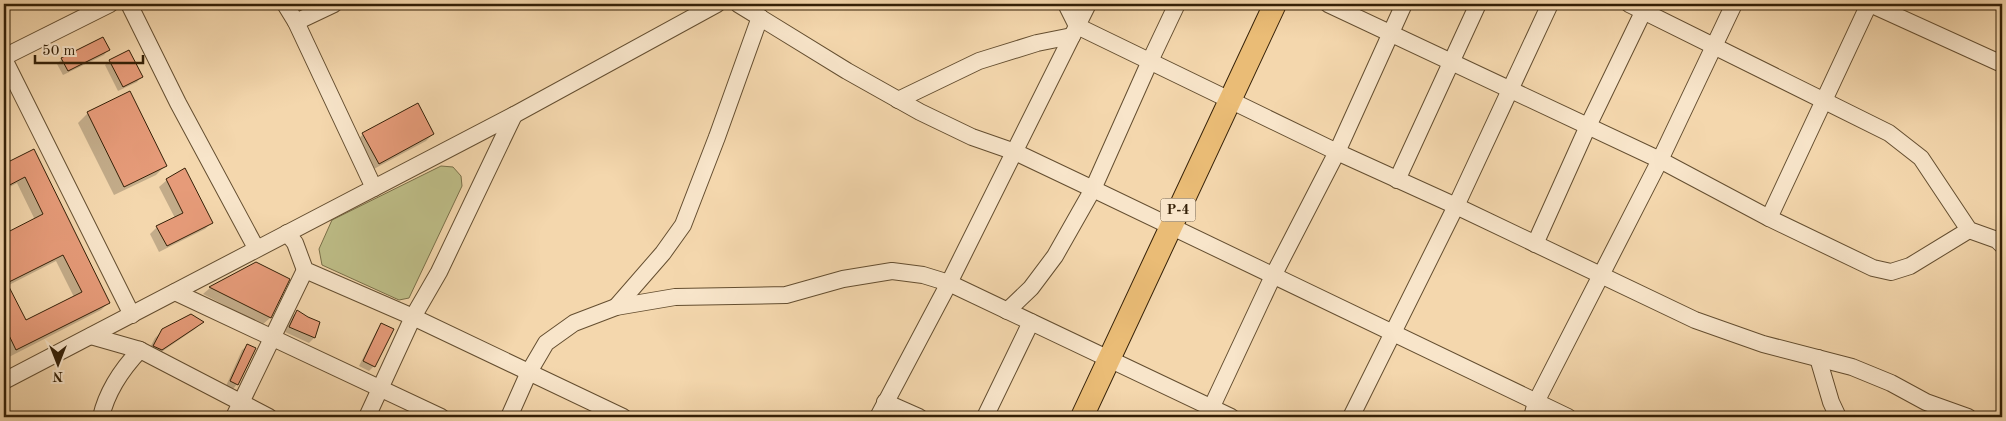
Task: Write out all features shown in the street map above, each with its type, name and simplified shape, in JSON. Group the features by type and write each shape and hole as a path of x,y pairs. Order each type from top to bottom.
{"highway":[{"name":"P-4","path":"1082,417 1274,4"}],"street":[{"path":"110,4 4,58 132,314"},
{"path":"129,4 178,103 256,248"},
{"path":"285,4 296,22 374,188"},
{"path":"296,22 334,4"},
{"path":"5,378 91,336 256,248 514,115 717,4"},
{"path":"738,4 920,112 972,136 1015,152 1393,334 1534,410 1568,417"},
{"path":"1066,4 1075,31"},
{"path":"878,417 949,283 1088,4"},
{"path":"1007,311 1031,288 1055,256 1093,189 1177,4"},
{"path":"1328,4 1392,32 1660,160 1769,218 1873,268 1891,272 1910,266 1969,230"},
{"path":"1210,413 1273,276 1338,152 1404,4"},
{"path":"1397,180 1478,4"},
{"path":"1351,417 1456,206 1550,4"},
{"path":"1534,410 1600,275 1660,160 1734,4"},
{"path":"1769,218 1869,4 2002,64"},
{"path":"1535,244 1640,6 1889,133 1921,158 1969,230 1997,240 2002,245"},
{"path":"616,307 663,253 683,225 760,17"},
{"path":"898,100 979,61 1075,31 1150,61 1695,320 1764,344 1852,367 1891,383 1926,402 1968,417"},
{"path":"367,417 413,317 439,272 514,115"},
{"path":"237,410 304,270 299,253 287,232"},
{"path":"304,270 413,317 623,417"},
{"path":"509,417 529,372 546,343 574,323 616,307 675,297 786,294 843,279 892,271 923,275 949,283 1109,359 1210,413 1231,417"},
{"path":"175,292 441,417"},
{"path":"985,417 1030,322"},
{"path":"91,336 140,350 237,410 269,417"},
{"path":"101,417 119,375 140,350"},
{"path":"1818,358 1831,402 1838,417"},
{"path":"885,402 919,417"}],"green space":[{"path":"441,166 453,167 461,176 462,186 409,298 399,300 322,265 319,249 332,220"}],"building":[{"path":"103,37 110,50 68,71 61,58"},
{"path":"129,50 143,77 123,87 109,60"},
{"path":"130,91 167,166 124,187 87,112"},
{"path":"418,103 434,134 379,164 362,133"},
{"path":"34,149 110,303 16,350 4,325 4,234 43,214 25,177 4,188 4,164","holes":["63,255 82,292 26,320 7,283"]},
{"path":"185,168 213,223 167,246 156,226 183,213 166,179"},
{"path":"256,262 290,279 271,318 209,287"},
{"path":"297,310 320,322 315,338 289,327"},
{"path":"191,314 204,322 162,350 153,346 162,329"},
{"path":"381,323 394,329 375,367 363,361"},
{"path":"247,344 256,348 238,385 230,381"}]}
